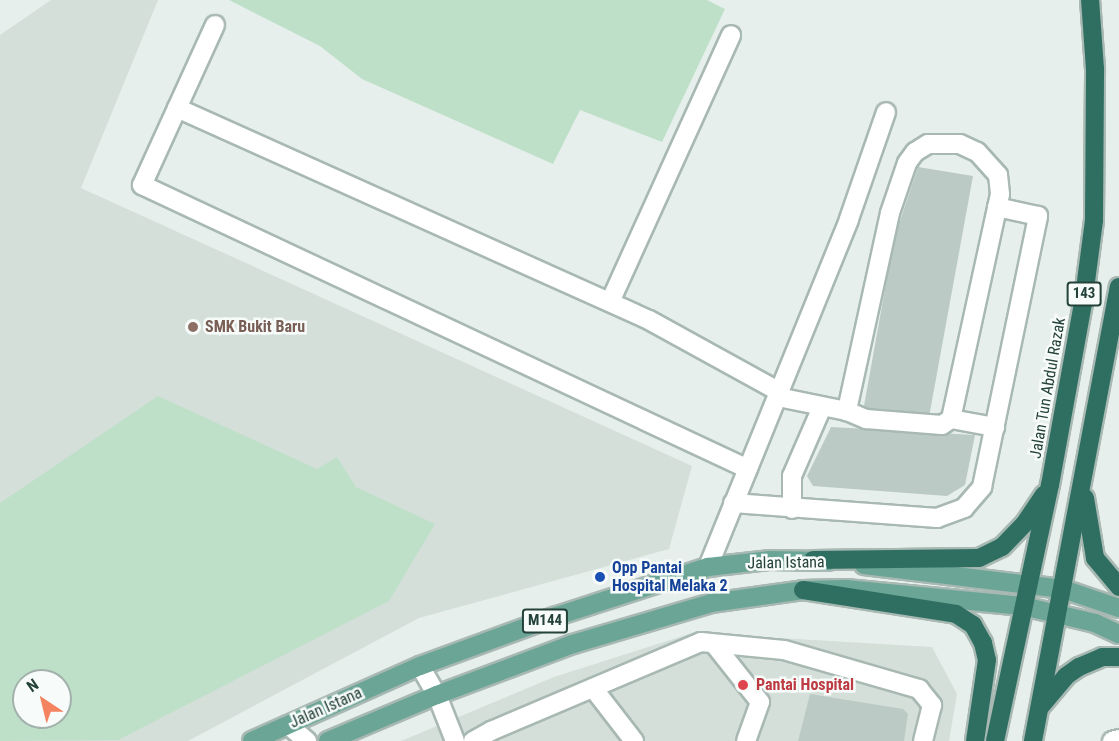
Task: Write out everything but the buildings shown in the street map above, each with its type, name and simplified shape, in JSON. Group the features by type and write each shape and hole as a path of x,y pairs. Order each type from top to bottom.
{"highway":[{"name":"Jalan Tun Abdul Razak","path":"995,741 1050,485 1083,304 1094,220 1095,69 1090,0"},
{"name":"143","path":"1033,741 1119,287"},
{"path":"1083,481 1090,540 1095,558 1119,587"},
{"path":"813,560 979,558 1002,547 1025,523 1050,485"},
{"path":"803,591 956,614 973,625 983,643 987,660 975,741"},
{"path":"1040,708 1066,676 1079,667 1102,657 1119,657"}],"main road":[{"name":"Jalan Istana","path":"252,741 420,666 557,616 708,567 769,560 813,560 1028,584"},
{"name":"M144","path":"1028,584 1063,589 1119,608"},
{"name":"Jalan Istana","path":"328,741 437,695 573,644 711,603 803,591 846,589 1023,606"},
{"name":"M144","path":"1023,606 1095,623 1119,634"}],"street":[{"path":"215,25 142,185 748,469"},
{"path":"610,302 731,35"},
{"path":"177,108 649,320 779,395 822,407 847,411 866,419 942,425 951,419 995,427"},
{"path":"708,567 849,219 886,112"},
{"path":"847,411 890,213 907,163 915,152 928,144 960,144 977,152 998,175 1000,194 951,419"},
{"path":"733,503 937,518 964,508 982,487 1038,216 997,207"},
{"path":"792,509 792,476 822,407"},
{"path":"473,741 491,731 701,642 784,650 919,689 932,705 923,741"},
{"path":"714,644 760,702 746,741"},
{"path":"420,666 437,695 455,741"},
{"path":"593,688 634,741"},
{"path":"288,725 307,741"},
{"path":"1112,741 1119,739"}],"shaded area":[{"name":"SMK Bukit Baru","path":"51,0 158,0 81,188 692,466 669,549 419,618 188,741 0,741 0,35"},
{"name":"Pantai Hospital","path":"692,633 932,647 957,694 949,741 401,741 554,677"}],"green space":[{"path":"229,0 707,0 725,9 662,142 580,110 553,164 362,79 320,46"},
{"path":"158,396 317,469 337,457 356,487 435,524 389,601 118,740 0,741 0,503"}],"place":[{"name":"SMK Bukit Baru","path":"193,327"},
{"name":"Opp Pantai Hospital Melaka 2","path":"600,577"},
{"name":"Pantai Hospital","path":"743,685"}]}
